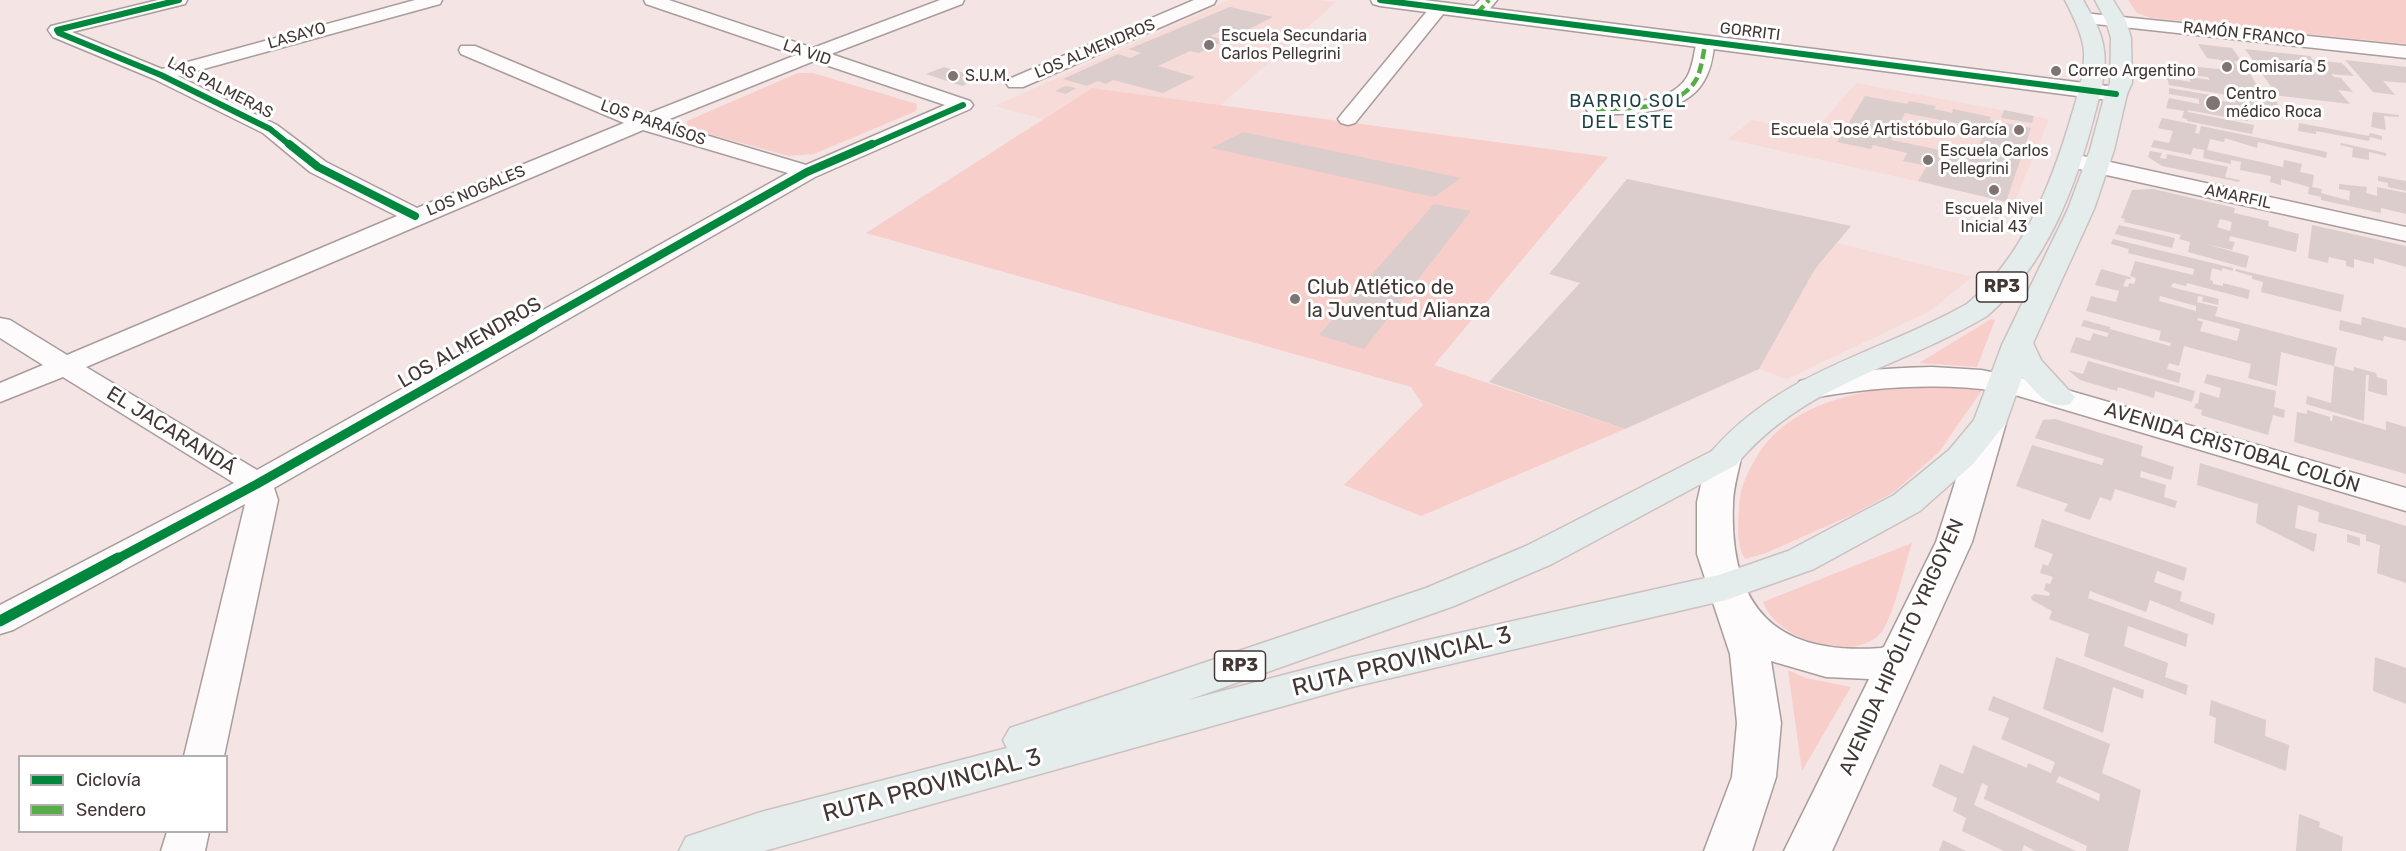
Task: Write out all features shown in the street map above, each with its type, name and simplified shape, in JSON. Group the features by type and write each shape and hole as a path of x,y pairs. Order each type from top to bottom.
{"main road":[{"name":"GORRITI","path":"1380,0 1439,8 1483,6 1706,41 2102,92"},
{"name":"AVENIDA HIPÓLITO YRIGOYEN","path":"1728,851 1754,777 1759,723 1750,654 1729,598 1716,554 1715,502 1724,458 1737,441 1772,412 1810,388 1977,309 2004,285 2050,209 2069,160 2102,92 2121,83 2121,38 2116,21 2104,0"},
{"name":"AVENIDA HIPÓLITO YRIGOYEN","path":"1808,851 1954,542 1996,405 2018,343 2081,209 2097,165 2102,92 2094,79 2095,51 2091,35 2079,9"},
{"path":"2018,343 2027,364 2059,397"},
{"path":"1810,388 1897,376 1968,378 1996,405"},
{"name":"AVENIDA CRISTOBAL COLÓN","path":"1996,405 2014,399 2038,396 2059,397 2406,500"},
{"name":"RUTA PROVINCIAL 3","path":"722,845 1352,672 1729,598 1906,503 1961,458 1996,405"},
{"name":"RUTA PROVINCIAL 3","path":"722,845 1440,597 1539,555 1724,458"},
{"path":"1729,598 1761,636 1789,651 1825,663 1880,664 1899,660"}],"street":[{"path":"148,3 179,0"},
{"name":"LASAYO","path":"161,75 434,0"},
{"name":"LA VID","path":"652,0 963,105"},
{"name":"LOS NOGALES","path":"0,393 639,122 809,54 956,0"},
{"name":"LOS ALMENDROS","path":"1016,83 1208,0"},
{"name":"LAS PALMERAS","path":"148,3 57,30 59,33 161,75 270,129 318,167 415,216"},
{"path":"1348,119 1439,8"},
{"name":"RAMÓN FRANCO","path":"2079,9 2116,21 2406,52"},
{"path":"1596,109 1647,106 1674,99 1695,81 1706,41"},
{"name":"LOS PARAÍSOS","path":"468,50 639,122 807,172"},
{"name":"LOS ALMENDROS","path":"0,621 257,484 807,172 963,105"},
{"name":"AMARFIL","path":"2069,160 2406,234"},
{"name":"EL JACARANDÁ","path":"0,326 257,484 262,500 204,755"},
{"path":"183,851 188,833"}],"shaded area":[{"name":"Escuela Secundaria Carlos Pellegrini","path":"1230,0 1336,2 1220,106 1092,88 1043,119 995,106"},
{"path":"2128,0 2406,0 2406,44 2151,18 2137,13"},
{"path":"798,73 813,73 917,104 916,111 814,154 789,156 687,128 687,121"},
{"name":"Escuela Carlos Pellegrini","path":"1856,83 2049,119 2014,203 1728,139 1752,120 1813,133"},
{"name":"Club Atlético de la Juventud Alianza","path":"1092,88 1608,157 1434,365 1625,429 1421,516 1344,485 1423,405 1411,387 866,233"},
{"path":"1838,243 1972,277 1930,311 1787,379 1759,369 1815,269"},
{"path":"1991,319 1995,320 1977,367 1919,363"},
{"path":"1918,384 1982,390 1939,452 1894,492 1854,514 1766,553 1745,559 1738,535 1740,496 1749,470 1770,439 1787,424 1806,412 1827,403 1872,391"},
{"path":"1912,543 1885,627 1880,634 1867,643 1851,647 1833,647 1815,643 1783,627 1771,615 1763,602"},
{"path":"1788,670 1806,678 1851,687 1802,771"}],"building":[{"path":"1230,7 1273,17 1239,34 1224,30 1210,36 1226,40 1199,53 1190,51 1158,66 1195,77 1163,93 1113,80 1106,84 1098,81 1087,86 1063,79 1118,54 1130,58 1141,53 1129,49"},
{"path":"2198,44 2232,48 2242,62 2234,61 2241,72 2250,73 2257,86 2272,88 2245,49 2310,56 2313,60 2342,63 2354,76 2331,74 2341,78 2353,92 2338,90 2350,104 2273,95 2279,107 2278,119 2267,117 2267,113 2237,108 2237,111 2248,113 2248,121 2188,110 2188,112 2254,125 2252,134 2187,121 2182,118 2184,111 2166,108 2169,98 2199,104 2199,99 2169,94 2169,88 2216,96 2216,100 2235,103 2233,96 2169,85 2167,78 2191,82 2188,77 2210,80 2208,77 2184,74 2178,65 2228,70 2221,60 2207,58"},
{"path":"2345,60 2406,67 2406,83 2383,81 2395,95 2373,92"},
{"name":"S.U.M.","path":"944,67 980,78 962,86 926,74"},
{"path":"1065,86 1076,88 1066,94 1055,91"},
{"path":"1865,96 1907,104 1909,101 1936,106 1934,109 1952,113 1953,109 1991,117 1989,120 2031,128 2006,202 1918,181 1927,166 1903,161 1907,153 1873,145 1871,149 1837,142","holes":["1905,113 1986,129 1974,157 1891,140"]},
{"path":"2283,108 2322,115 2322,120 2284,113"},
{"path":"2004,110 2034,116 2032,123 2001,118"},
{"path":"2373,112 2399,115 2399,117 2384,116 2386,130 2371,127"},
{"path":"2162,118 2197,125 2195,133 2199,134 2201,126 2327,152 2326,158 2258,142 2257,148 2225,138 2224,142 2210,139 2207,150 2283,167 2284,160 2302,164 2300,172 2314,175 2312,187 2322,189 2321,193 2349,201 2350,191 2339,189 2339,184 2367,187 2366,193 2377,196 2377,187 2406,193 2406,214 2381,208 2381,213 2321,200 2321,197 2308,194 2309,187 2281,179 2281,185 2270,182 2271,176 2240,170 2241,162 2231,160 2231,164 2203,158 2204,150 2193,148 2191,155 2151,147 2154,140 2169,143 2173,131 2158,128"},
{"path":"2299,123 2369,136 2370,133 2382,136 2382,140 2370,137 2369,141 2316,131 2316,134 2298,131"},
{"path":"1243,132 1461,178 1434,197 1211,148"},
{"path":"2341,143 2386,153 2386,156 2369,152 2369,160 2352,157 2353,148 2340,145"},
{"path":"2150,151 2162,153 2160,158 2166,159 2167,154 2228,167 2225,177 2240,180 2239,182 2162,166 2148,157"},
{"path":"2378,176 2406,181 2406,191 2388,187 2388,183 2378,181"},
{"path":"1627,179 1851,226 1815,269 1759,369 1625,429 1489,382 1580,283 1549,274"},
{"path":"2153,189 2235,208 2234,213 2269,221 2268,226 2299,234 2296,252 2230,236 2229,241 2235,242 2232,250 2206,244 2249,256 2246,268 2188,252 2190,242 2179,239 2181,235 2124,222 2125,219 2121,218 2132,190","holes":["2220,219 2232,222 2230,231 2217,227"]},
{"path":"1434,204 1471,211 1364,349 1319,335"},
{"path":"2119,225 2175,238 2172,248 2115,234"},
{"path":"2312,225 2406,246 2406,267 2374,258 2374,264 2354,259 2354,268 2346,266 2346,261 2329,257 2328,263 2308,258"},
{"path":"2113,239 2233,268 2233,271 2222,268 2222,271 2212,268 2210,280 2213,284 2223,286 2223,283 2250,290 2248,299 2187,283 2186,286 2173,283 2171,287 2219,299 2218,305 2202,301 2203,297 2198,296 2197,302 2218,307 2215,316 2337,348 2334,366 2281,352 2277,386 2248,378 2251,364 2184,346 2179,366 2169,363 2167,369 2181,373 2179,383 2070,352 2076,337 2090,341 2093,333 2107,337 2109,333 2081,326 2084,320 2170,346 2171,343 2159,340 2161,331 2086,311 2091,296 2116,302 2119,291 2095,285 2101,269 2130,277 2131,279 2126,279 2123,286 2128,287 2129,283 2134,284 2136,278 2130,276 2135,261 2193,275 2194,269 2128,253 2129,249 2111,244","holes":["2160,296 2196,306 2196,311 2159,301","2198,318 2240,329 2237,341 2200,331 2203,322 2197,320"]},
{"path":"2236,269 2344,295 2341,312 2261,292 2263,282 2235,271"},
{"path":"2362,317 2406,328 2406,341 2384,336 2383,341 2339,330 2340,320 2361,325"},
{"path":"2088,361 2195,391 2192,402 2155,391 2154,398 2118,387 2117,391 2080,380 2068,370 2083,374"},
{"path":"2334,366 2354,371 2354,367 2376,373 2377,377 2387,380 2387,396 2368,391 2369,375 2366,375 2364,421 2306,404 2307,396 2331,403"},
{"path":"2207,374 2276,391 2274,407 2285,410 2284,418 2273,415 2268,435 2201,415 2202,410 2194,408 2196,403 2198,404 2200,392 2219,398 2221,388 2204,383"},
{"path":"2307,410 2330,417 2330,421 2333,415 2386,430 2386,421 2406,427 2406,474 2294,442 2297,412 2307,414"},
{"path":"2055,419 2143,446 2141,456 2174,467 2171,480 2141,471 2140,477 2166,485 2164,497 2177,501 2175,508 2115,489 2111,501 2100,497 2090,520 2064,511 2068,504 2016,486 2032,445 2102,465 2104,459 2035,438 2043,420"},
{"path":"2200,463 2406,526 2406,583 2377,573 2380,545 2366,541 2366,535 2318,522 2319,512 2298,505 2295,528 2317,534 2314,552 2256,523 2258,504 2197,485"},
{"path":"2042,519 2187,568 2184,581 2157,571 2154,582 2182,592 2180,601 2215,614 2213,625 2150,600 2146,612 2090,591 2088,598 2188,634 2186,647 2128,626 2124,646 2168,663 2165,677 2188,685 2186,695 2084,656 2089,634 2049,619 2052,611 2032,600 2031,597 2034,594 2049,596 2050,593 2044,590 2046,583 2050,584 2053,577 2040,573 2043,564 2048,566 2053,554 2034,547"},
{"path":"2347,534 2360,538 2360,546 2347,542"},
{"path":"2056,657 2144,690 2143,699 2113,687 2103,733 2043,709"},
{"path":"2375,657 2406,668 2406,704 2373,691"},
{"path":"1993,696 2110,744 2102,773 2141,790 2128,851 2086,851 2087,846 1984,799 1988,786 1982,783 1974,805 2076,851 2035,851 2024,845 2022,851 2004,851 1962,831 1966,818 1953,811 1957,798 1932,786 1940,764 1963,774 1973,745 2027,768 2028,763 2051,773 2055,762 2001,739 2009,718 1988,710","holes":["2059,776 2100,794 2099,801 2056,782"]},
{"path":"2211,700 2266,720 2265,736 2289,745 2286,771 2214,743 2216,718 2209,715"},
{"path":"2299,814 2320,822 2319,827 2343,837 2342,851 2296,851"},
{"path":"1943,840 1966,851 1939,851"}],"marked path":[{"path":"1477,13 1489,0"},
{"path":"1596,109 1635,107 1673,98 1694,82 1702,63 1706,41"}],"cycle path":[{"path":"179,0 57,30 59,33 161,75 270,129 318,167 415,216"},
{"path":"1380,0 2116,94"},
{"path":"0,621 257,484 807,172 963,105"}],"place":[{"name":"Escuela Secundaria Carlos Pellegrini","path":"1209,45"},
{"name":"Comisaría 5","path":"2227,67"},
{"name":"Correo Argentino","path":"2056,71"},
{"name":"S.U.M.","path":"953,76"},
{"name":"Centro médico Roca","path":"2213,103"},
{"name":"Escuela José Artistóbulo García","path":"2019,130"},
{"name":"Escuela Carlos Pellegrini","path":"1928,160"},
{"name":"Escuela Nivel Inicial 43","path":"1994,190"},
{"name":"Club Atlético de la Juventud Alianza","path":"1295,299"}],"district":[{"name":"BARRIO SOL DEL ESTE","path":"1628,112"}]}
